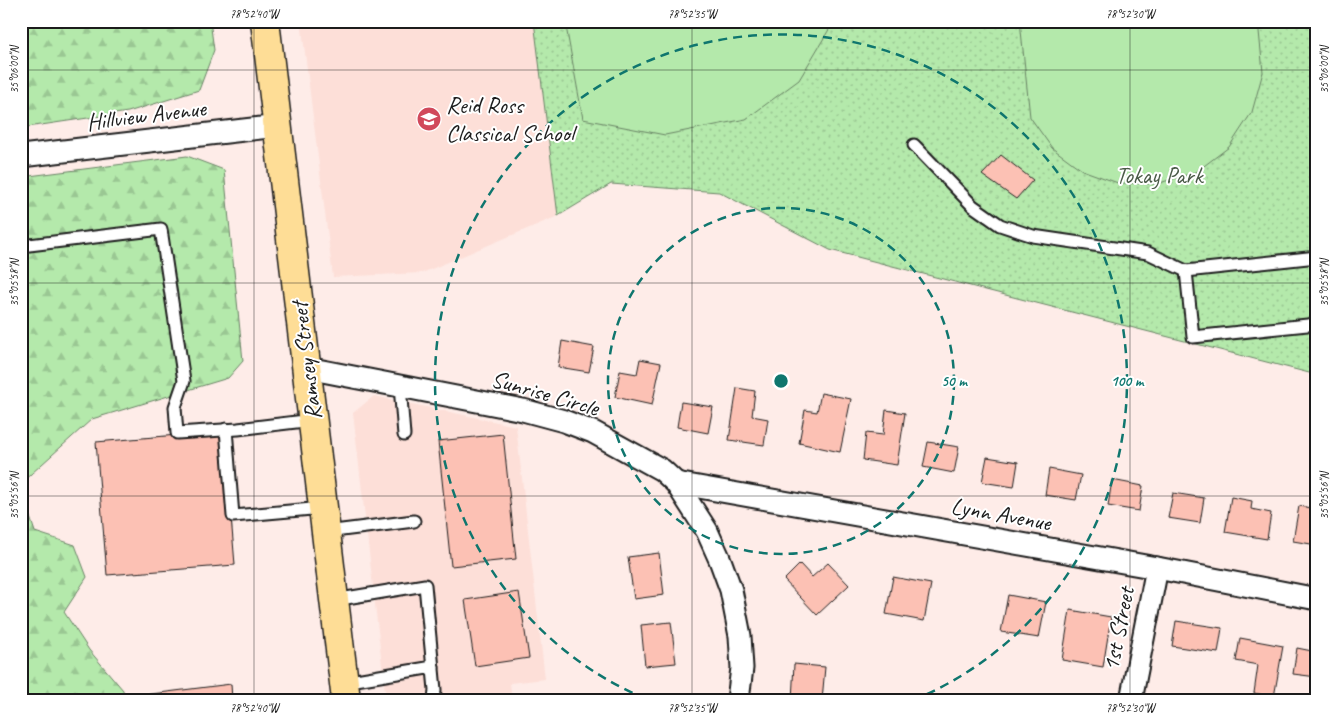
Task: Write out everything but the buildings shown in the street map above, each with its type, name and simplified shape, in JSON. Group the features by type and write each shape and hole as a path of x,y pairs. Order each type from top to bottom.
{"main road":[{"name":"Ramsey Street","path":"265,21 345,691"}],"street":[{"name":"Hillview Avenue","path":"21,156 278,126"},
{"name":"Sunrise Circle","path":"307,368 523,410 564,421 593,432 662,470 676,483 707,531 731,590 740,636 742,668 738,700"},
{"name":"Lynn Avenue","path":"676,483 1156,568 1317,599"},
{"name":"1st Street","path":"1131,700 1156,568"}],"lane":[{"path":"914,145 973,206 1000,225 1033,236 1148,253 1186,271 1317,257"},
{"path":"21,246 161,229 184,380 175,407 177,433 313,420"},
{"path":"1186,271 1193,337 1317,324"},
{"path":"400,386 404,435"},
{"path":"226,429 234,516 414,521"},
{"path":"334,600 424,586 433,667 434,700"},
{"path":"345,691 433,667"}],"shaded area":[{"name":"Reid Ross Classical School","path":"301,21 534,21 558,216 422,273 333,277"},
{"path":"374,396 516,426 545,679 510,683 512,700 386,700 353,413"}],"green space":[{"path":"21,21 210,21 214,50 199,90 128,112 21,128"},
{"name":"Tokay Park","path":"534,21 1317,21 1317,375 830,250 719,192 611,184 558,216"},
{"path":"565,21 834,21 799,80 746,119 665,135 583,119"},
{"path":"1020,21 1258,21 1263,72 1252,112 1229,147 1196,172 1156,184 1118,183 1082,170 1052,148 1030,117"},
{"path":"187,156 224,170 243,361 228,378 92,419 21,483 21,177"},
{"path":"21,490 35,532 75,545 87,577 64,612 89,650 123,690 125,700 21,700"}],"place":[{"name":"Reid Ross Classical School","path":"429,119"}]}
